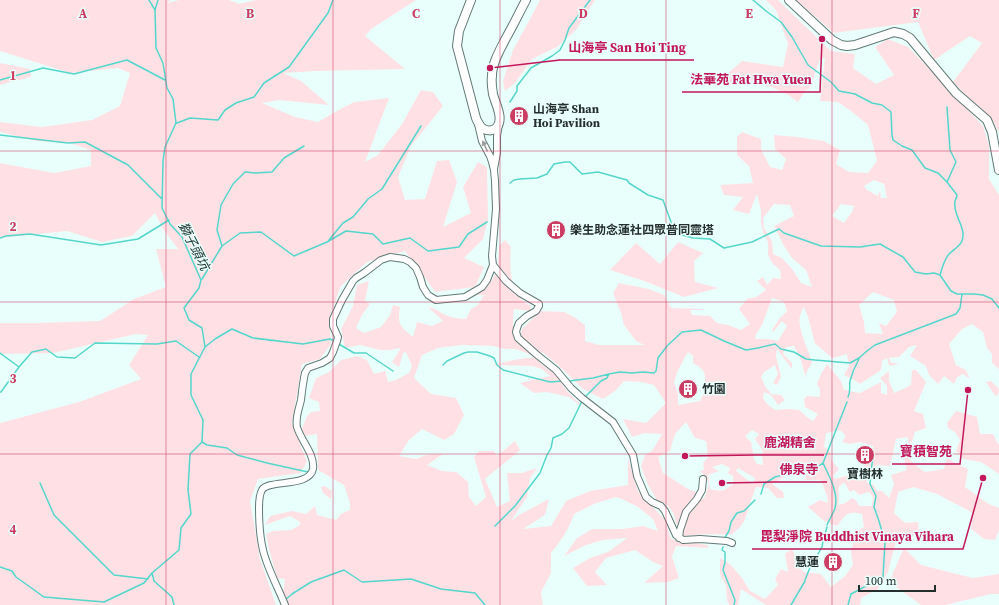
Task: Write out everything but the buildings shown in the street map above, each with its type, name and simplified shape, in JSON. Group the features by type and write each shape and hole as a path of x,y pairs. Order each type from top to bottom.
{"main road":[{"path":"471,0 459,32 457,46 477,121 480,126 486,130 495,129 499,124 499,115 493,95 492,70 499,52 526,0"},
{"path":"788,0 832,40 841,45 850,46 894,32 903,34 910,38 956,93 987,120 992,132 999,170"}],"street":[{"path":"285,605 265,559 261,541 259,500 263,488 307,478 312,472 313,461 299,434 296,422 304,376 308,368 320,365 327,360 333,352 338,337 333,326 333,319 353,281 381,260 390,257 398,258 410,262 416,268 423,287 428,295 436,300 465,297 474,293 482,286 487,280 493,265 492,256 496,209 494,170 490,156 482,140 477,121"},
{"path":"494,170 497,153 496,136 499,124"},
{"path":"493,265 506,281 520,293 539,304 536,311 519,323 516,332 518,338 556,370 571,388 582,398 613,422 633,455 637,476 646,497 652,502 661,506 665,511 676,535 683,540 700,539 728,541 732,543"},
{"path":"679,538 686,512 697,499 702,490 703,479"}],"shaded area":[{"path":"0,0 170,0 167,3 179,0 229,0 239,4 256,0 416,0 371,29 365,36 405,69 283,73 301,81 329,105 279,100 262,103 295,117 318,122 354,102 389,98 365,162 378,155 402,124 421,90 433,92 443,106 411,146 398,177 405,200 425,199 437,161 449,160 457,182 443,227 471,213 463,187 478,162 487,167 488,220 483,239 464,258 484,267 475,287 435,292 405,251 367,262 341,286 329,318 331,344 320,359 302,364 292,423 307,462 300,473 258,479 250,501 260,559 276,605 0,605 0,423 79,402 141,379 129,365 148,335 136,334 53,353 0,354 0,323 100,321 134,299 166,287 156,249 178,249 163,229 155,213 132,236 102,242 67,231 0,238 0,163 54,173 91,166 91,150 69,143 36,141 0,132 0,122 42,127 92,120 120,106 130,73 118,68 70,73 0,51"},
{"path":"540,0 595,0 576,30 557,47 532,59 514,84 505,91 503,81 513,50"},
{"path":"766,0 778,0 831,51 855,54 853,68 876,84 894,75 875,47 888,39 908,47 941,80 983,126 989,146 989,179 999,195 999,369 992,363 992,354 987,348 983,332 972,324 962,329 949,344 956,365 966,370 970,379 963,374 957,377 954,384 944,376 938,384 929,375 926,366 910,356 917,345 909,347 899,357 889,358 891,363 899,363 891,366 889,365 887,358 882,361 881,370 860,384 844,375 849,366 847,354 833,358 815,344 804,307 800,316 800,327 812,363 806,373 806,379 801,360 794,346 786,347 783,354 792,363 792,369 777,349 776,356 781,377 777,385 773,383 778,374 775,365 764,372 761,377 771,394 781,395 785,400 778,405 771,395 764,392 763,398 767,404 775,410 799,410 813,421 818,414 805,407 804,399 807,396 820,397 820,389 817,384 827,364 841,381 844,390 860,393 881,382 881,393 887,395 887,386 880,378 889,371 889,381 894,393 911,385 912,370 916,370 926,382 914,411 923,414 926,428 915,432 910,447 907,437 896,439 890,466 877,465 866,482 874,485 877,491 882,491 889,498 894,484 891,475 907,470 904,458 908,458 925,472 944,469 947,458 968,469 965,487 985,502 999,508 999,530 995,540 984,539 971,529 973,513 937,494 913,487 898,492 894,513 905,523 918,522 919,535 907,535 896,541 888,572 878,589 861,598 860,605 766,605 741,589 738,605 729,605 726,586 720,574 720,558 730,564 742,578 750,591 765,599 778,585 775,579 781,569 788,572 785,554 792,549 803,572 821,574 831,587 845,576 853,565 851,552 856,532 864,527 862,514 847,514 837,526 824,521 808,507 820,500 828,503 821,480 805,480 807,471 794,468 781,479 772,484 783,492 784,498 777,498 768,488 756,487 744,521 731,535 708,534 684,536 676,523 673,512 666,504 657,500 648,485 641,466 645,455 652,451 662,434 645,433 632,437 623,419 646,423 666,403 654,385 641,382 624,381 615,391 603,399 583,389 542,352 539,362 555,374 567,391 587,411 569,397 547,392 534,393 520,383 550,376 542,369 532,366 491,365 536,357 516,349 505,349 493,346 461,345 438,348 422,355 414,378 431,394 456,398 464,415 454,434 444,440 422,429 409,440 399,456 416,459 426,455 443,454 427,465 442,471 456,472 468,482 469,497 476,506 486,497 474,457 479,451 494,451 497,456 515,441 520,450 485,479 497,507 510,501 507,473 522,473 537,468 530,478 527,497 511,521 549,499 545,515 523,529 551,526 566,501 590,491 628,485 628,458 638,491 665,520 671,539 707,545 709,548 676,546 672,557 679,578 668,582 644,583 663,566 653,562 635,550 606,558 595,572 607,585 587,586 573,568 590,558 608,552 627,538 603,540 586,545 564,556 577,538 592,529 622,529 643,526 658,531 653,519 638,507 616,497 594,504 574,514 570,525 551,553 551,573 541,592 543,605 289,605 283,593 285,579 277,578 266,534 273,531 291,530 300,525 300,522 290,516 265,525 270,516 292,511 306,514 315,506 317,515 336,520 341,514 350,510 350,503 344,485 318,470 317,434 305,436 302,429 307,416 311,412 320,411 319,402 309,398 316,378 329,372 341,360 357,356 367,360 374,374 385,371 388,382 396,380 409,373 412,366 406,352 403,353 399,367 392,362 401,348 380,350 360,345 345,348 341,329 353,306 357,285 369,281 365,301 370,304 362,315 356,328 364,333 381,327 390,315 393,305 400,307 400,324 413,337 417,322 432,326 443,321 428,307 451,317 466,319 471,309 478,305 484,295 476,295 488,285 495,274 498,262 499,246 505,240 511,247 511,274 514,288 522,300 531,306 530,311 514,309 513,324 515,338 520,335 522,329 540,311 564,312 585,325 585,341 599,345 644,345 636,341 624,325 613,293 619,283 649,289 664,295 671,308 705,310 690,310 692,315 710,316 717,323 741,330 750,324 739,309 747,299 756,297 766,290 757,281 763,277 767,285 773,278 781,279 780,270 773,264 768,255 768,242 763,232 761,211 757,194 749,214 733,210 743,197 724,195 720,185 753,183 749,166 737,155 737,137 742,132 761,139 761,149 770,167 782,170 786,159 775,149 774,135 824,141 840,150 836,164 849,172 868,173 877,161 868,125 838,102 820,101 825,58 820,59 810,88 805,91 798,102 774,88 750,81 728,85 726,75 742,61 783,67 788,44 776,10","holes":["874,180 884,184 887,198 881,198 880,191 878,196 867,190 864,186","774,204 790,205 794,216 774,226 792,258 806,270 812,287 801,283 793,270 782,258 773,254 772,241 764,228 763,218","841,204 854,206 852,212 844,223 832,216","873,292 894,300 897,312 886,326 879,323 883,334 865,333 864,322 859,305","772,298 784,302 787,311 772,330 773,332 782,321 787,326 778,341 755,339 756,334 762,325","688,352 693,356 693,363 703,371 705,383 721,381 717,390 704,393 700,401 678,405 678,394 674,382 678,370","686,422 695,438 706,441 708,457 703,463 704,470 700,471 708,481 704,499 696,492 688,489 663,473 658,457 670,451 675,434","752,430 759,434 755,439 763,451 763,465 757,464 754,459 751,442 745,436","840,430 846,436 842,442 850,444 860,442 873,446 875,459 846,476 835,479 833,476 839,469 832,461 830,450 824,447 826,433","722,464 730,468 728,473 733,476 733,484 723,490 710,489 708,475 719,471 712,467","738,468 755,478 753,484 736,471","844,482 850,492 854,490 859,495 869,492 873,497 872,506 859,506 856,500 851,498 846,503 838,505 839,487"]},
{"path":"796,0 999,0 999,133 995,125 953,82 982,43 970,36 934,60 918,22 834,33"},
{"path":"0,63 30,69 31,77 0,85"},
{"path":"678,242 703,253 694,261 695,282 718,288 684,297 644,281 610,270 636,243 660,264"},
{"path":"991,381 999,389 998,395 995,396 986,382"},
{"path":"956,411 977,417 980,434 993,434 999,444 999,474 981,462 963,459 956,451 960,440 956,433 948,428 947,423"},
{"path":"325,486 332,491 331,499 323,493 321,487"},
{"path":"904,548 921,565 973,578 999,574 999,594 991,594 945,605 921,605 889,582"}],"waterway":[{"path":"149,0 155,10"},
{"name":"獅子頭坑","path":"158,0 155,10 156,48 163,63 167,88 173,99 176,123 165,147 163,161 162,208 170,224 182,237 201,280 199,288 184,308 189,320 202,328 205,347 191,374 191,395 203,420 202,442 190,454 188,490 191,514 181,528 179,550 152,573 154,581 172,597 174,605"},
{"path":"177,123 190,118 218,120 225,110 236,103 254,97 264,83 289,67 328,13 333,0"},
{"path":"510,102 517,91 517,86 531,68 560,50 569,28 590,0"},
{"path":"753,0 781,22 792,37 808,65 831,82 839,91 855,94 872,103 882,105 891,112 893,140 912,150 925,168 938,173 947,182"},
{"path":"0,80 43,68 74,74 127,60 165,80"},
{"path":"940,275 943,264 949,254 961,243 963,236 963,231 955,206 957,195 947,182 956,162 950,150 947,107"},
{"path":"329,240 343,223 353,217 368,199 382,189 421,126"},
{"path":"0,135 68,143 85,142 128,165 162,199"},
{"path":"222,246 217,230 221,205 233,184 245,172 272,172 284,158 304,146"},
{"path":"510,183 514,180 537,178 547,174 554,164 570,162 582,174 598,172 627,180 629,183 648,195 663,200 675,233 693,238 710,239 724,248 752,242 779,229 784,233 821,246 860,247 880,244 903,257 915,272 926,274 934,273 940,275 951,291 957,294 983,295 992,299 999,308"},
{"path":"0,238 30,234 101,245 138,239 169,220"},
{"path":"202,279 222,246 240,233 261,232 294,256 327,242 346,231 373,234 383,244 410,238 428,251 459,247 468,234 487,222"},
{"path":"584,398 601,381 607,378 609,374 620,372 654,373 656,371 658,358 667,346 682,332 701,330 746,350 775,344 781,349 794,352 806,359 850,363 859,358 875,345 956,314 960,308 962,294"},
{"path":"205,347 232,329 253,338 303,344 330,339 334,341"},
{"path":"0,392 32,352 46,349 57,357 75,358 95,343 157,344 176,341 199,357"},
{"path":"337,343 354,353 366,353 393,371"},
{"path":"443,365 447,361 464,353 477,352 494,358 497,365 503,370 550,382 563,381"},
{"path":"0,353 19,367"},
{"path":"848,397 851,378 859,359"},
{"path":"569,381 609,374"},
{"path":"495,526 515,506 540,473 551,448 553,438 562,434 569,428 582,401"},
{"path":"827,525 835,508 836,496 833,485 823,463 847,402"},
{"path":"202,442 207,445 227,448 237,455 308,472"},
{"path":"848,605 851,594 883,577 885,542 874,507 876,496 870,484 873,454"},
{"path":"761,494 764,484 775,477 806,467 815,468 823,463"},
{"path":"40,483 54,515 114,575 148,579"},
{"path":"724,539 729,531 731,522 737,513 744,511 755,500"},
{"path":"825,534 827,527"},
{"path":"818,554 822,547 824,535"},
{"path":"723,547 722,550 725,552 723,570 735,600 734,605"},
{"path":"805,580 811,565 818,555"},
{"path":"0,567 12,571 16,577 44,597 104,602 144,583 152,573"},
{"path":"285,600 311,582 344,570 362,582 411,579 441,589 475,593 485,605"},
{"path":"791,605 805,581"}],"place":[{"name":"法華苑 Fat Hwa Yuen","path":"822,39"},
{"name":"山海亭 San Hoi Ting","path":"490,68"},
{"name":"山海亭 Shan Hoi Pavilion","path":"519,116"},
{"name":"樂生助念蓮社四眾普同靈塔","path":"556,230"},
{"name":"竹園","path":"688,389"},
{"name":"寶積智苑","path":"968,390"},
{"name":"寶樹林","path":"865,455"},
{"name":"鹿湖精舍","path":"685,456"},
{"name":"毘梨淨院 Buddhist Vinaya Vihara","path":"983,478"},
{"name":"佛泉寺","path":"722,483"},
{"name":"慧蓮","path":"833,562"}]}
